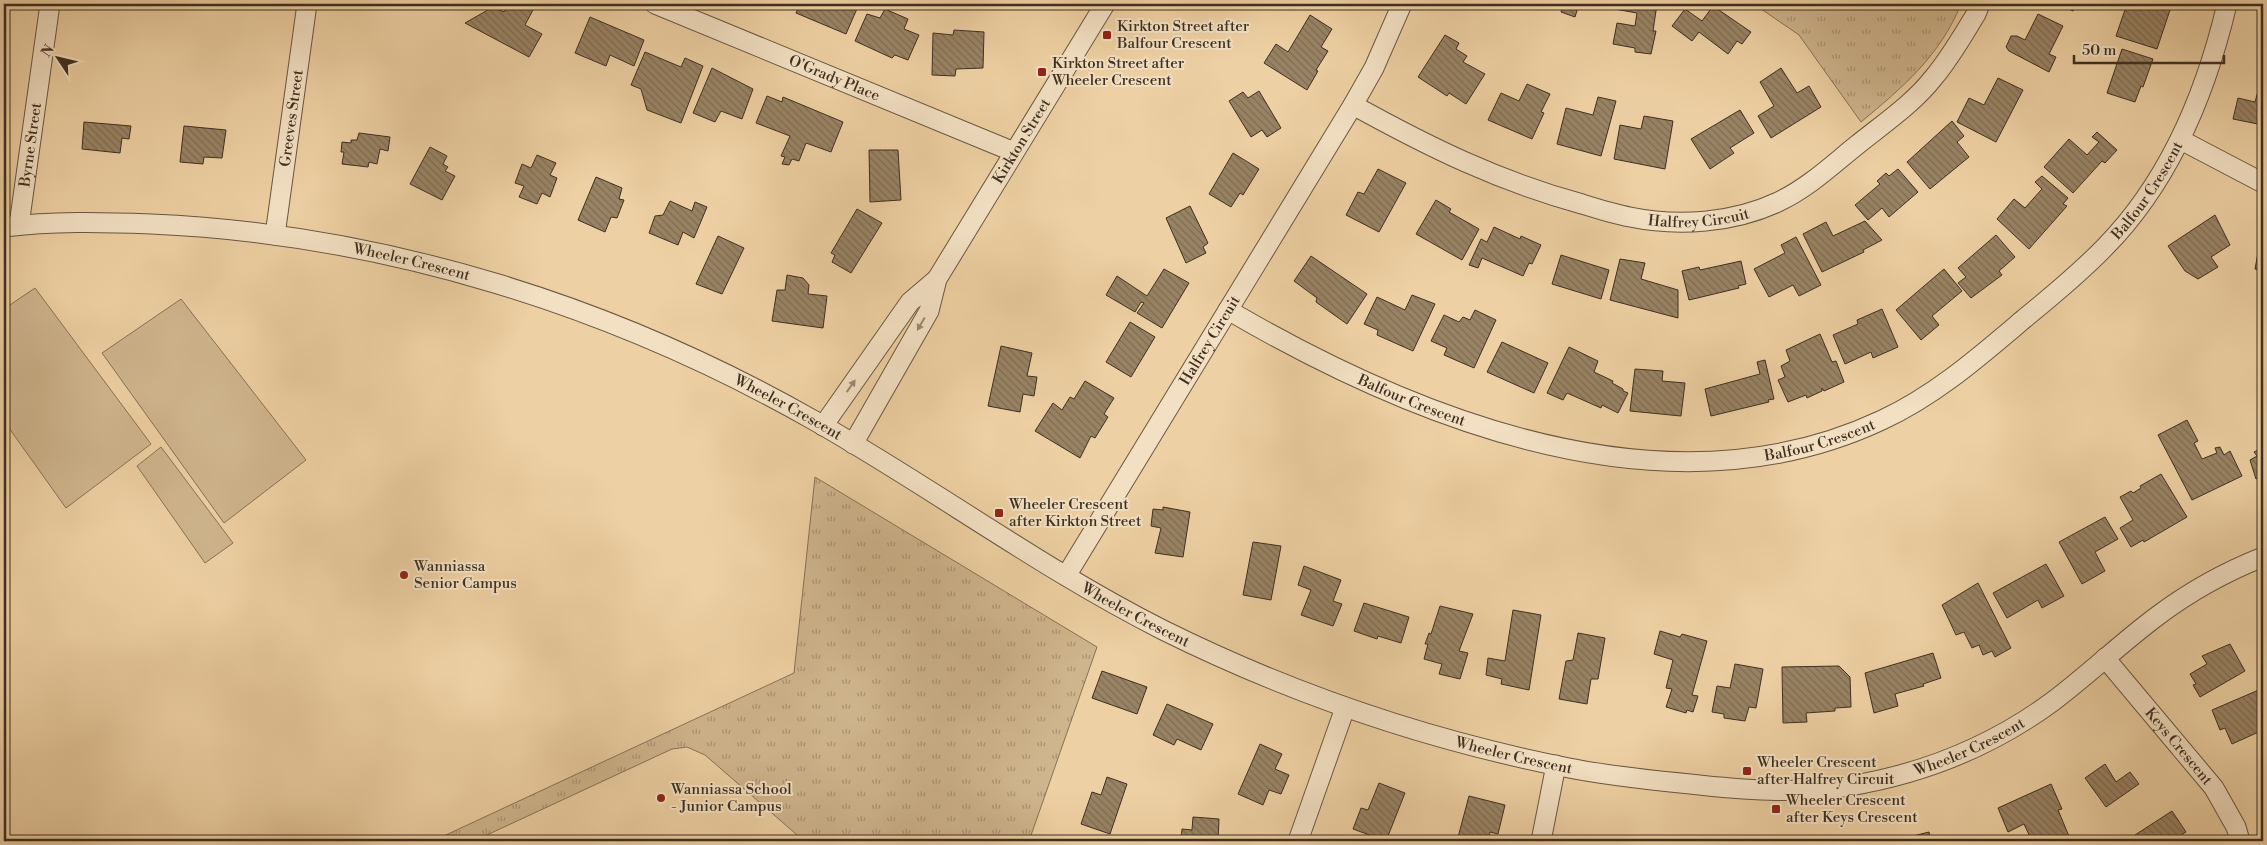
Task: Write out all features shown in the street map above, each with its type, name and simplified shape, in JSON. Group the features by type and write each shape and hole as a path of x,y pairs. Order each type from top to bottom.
{"street":[{"name":"Byrne Street","path":"11,226 50,4"},
{"name":"Greeves Street","path":"274,235 307,4"},
{"name":"O'Grady Place","path":"655,4 1014,152"},
{"name":"Kirkton Street","path":"854,444 929,311 937,279 1105,4"},
{"name":"Halfrey Circuit","path":"1066,576 1354,105 1374,68 1402,4"},
{"name":"Halfrey Circuit","path":"1354,105 1429,147 1508,181 1548,195 1629,217 1651,221 1695,222 1737,216 1776,203 1810,183 1907,104 1934,78 1976,14 1980,4"},
{"name":"Balfour Crescent","path":"1228,310 1270,335 1354,377 1433,409 1530,441 1575,452 1640,461 1736,460 1797,449 1855,432 1908,406 1957,375 2060,289 2107,245 2147,195 2181,140 2211,66 2227,4"},
{"path":"2181,140 2263,183"},
{"name":"Wheeler Crescent","path":"11,226 80,221 212,227 274,235 365,250 435,266 504,285 572,307 690,356 823,426 1114,604 1182,639 1253,672 1345,708 1468,746 1603,774 1743,790 1812,790 1849,786 1902,775 1955,757 2004,733 2048,705 2159,614 2201,586 2263,557"},
{"name":"Kirkton Street","path":"823,426 910,302 937,279"},
{"name":"Keys Crescent","path":"2105,658 2214,788 2236,827 2240,841"},
{"path":"1298,841 1345,708"},
{"path":"1541,841 1556,765"}],"green space":[{"path":"1754,4 1961,4 1952,23 1931,55 1906,83 1861,122 1799,35"},
{"path":"35,288 151,444 66,508 4,421 4,309"},
{"path":"181,299 306,460 224,523 102,353"},
{"path":"161,447 233,543 205,563 137,466"},
{"path":"815,477 1097,647 1029,841 804,841 705,755 687,747 672,749 474,841 433,841 794,673"}],"building":[{"path":"509,4 527,4 534,8 525,25 542,34 529,57 465,23 493,7 504,12"},
{"path":"800,4 859,4 846,34 796,13"},
{"path":"1563,4 1579,4 1575,17 1561,12"},
{"path":"1609,4 1657,4 1653,31 1656,31 1651,54 1635,52 1635,48 1613,44 1617,23 1635,26 1637,13 1609,8"},
{"path":"2058,4 2076,4 2073,11"},
{"path":"2127,4 2138,7 2139,4 2172,4 2157,49 2116,36"},
{"path":"1713,6 1751,32 1742,44 1737,41 1728,54 1699,32 1692,41 1672,26 1685,9 1702,21"},
{"path":"885,9 908,19 904,29 919,35 908,60 895,55 892,58 855,41 867,14 880,18"},
{"path":"2038,14 2063,26 2049,54 2056,57 2049,72 2009,51 2006,47 2011,36 2017,36 2025,40"},
{"path":"1310,15 1332,29 1321,47 1328,51 1316,70 1318,71 1307,90 1264,63 1276,44 1288,52"},
{"path":"590,17 644,40 634,66 610,55 606,66 575,53"},
{"path":"954,30 984,32 983,68 956,69 955,76 932,75 933,33 953,35"},
{"path":"1445,35 1459,43 1456,49 1467,56 1463,62 1485,74 1466,104 1449,93 1447,96 1418,77"},
{"path":"2122,49 2153,59 2143,87 2141,86 2135,102 2107,93"},
{"path":"645,52 681,67 685,58 703,66 681,123 647,110 641,89 631,85"},
{"path":"712,68 753,89 742,119 721,111 715,122 693,113"},
{"path":"1781,68 1797,93 1809,86 1821,107 1771,138 1758,116 1774,106 1760,82"},
{"path":"1998,78 2023,90 1996,142 1957,122 1969,98 1984,105"},
{"path":"1527,84 1550,94 1541,112 1544,113 1532,139 1488,120 1501,93 1519,101"},
{"path":"1259,91 1281,128 1267,137 1262,130 1251,137 1229,101 1243,92 1248,98"},
{"path":"2258,91 2263,92 2263,125 2233,119 2238,98 2255,102"},
{"path":"767,96 782,102 783,97 843,122 831,152 806,143 799,161 792,159 789,165 782,164 785,157 781,156 790,136 756,123"},
{"path":"1598,97 1616,101 1601,156 1557,144 1566,108 1593,115"},
{"path":"1740,110 1754,133 1730,148 1734,153 1710,169 1691,139"},
{"path":"1644,116 1673,121 1665,169 1614,159 1620,125 1641,129"},
{"path":"1952,121 1964,136 1957,142 1969,157 1930,189 1907,162"},
{"path":"84,122 131,126 129,139 122,138 120,153 82,149"},
{"path":"184,126 226,130 222,158 204,157 203,164 180,162"},
{"path":"2097,132 2117,150 2105,163 2102,161 2073,193 2044,167 2069,139 2087,155 2099,142 2092,137"},
{"path":"359,133 390,137 388,151 380,149 377,164 369,162 368,167 342,164 344,152 341,152 342,142 351,143 351,140 357,140"},
{"path":"430,147 447,156 443,164 448,167 445,171 455,176 442,200 410,184"},
{"path":"869,150 898,150 901,200 870,202"},
{"path":"1233,153 1259,169 1243,195 1240,193 1231,207 1209,194"},
{"path":"537,155 556,163 550,175 557,178 550,197 542,193 537,204 519,197 524,186 515,183 522,164 531,168"},
{"path":"1378,169 1406,183 1379,232 1346,215 1358,192 1364,194"},
{"path":"1898,169 1918,192 1889,217 1882,208 1868,220 1855,205 1880,184 1877,181 1886,173 1889,176"},
{"path":"2042,176 2068,198 2063,204 2067,206 2029,249 1997,219 2014,199 2025,208 2042,189 2035,182"},
{"path":"596,177 622,188 619,199 624,200 617,218 611,217 605,232 578,220"},
{"path":"1436,200 1451,209 1449,212 1479,229 1462,260 1416,234"},
{"path":"670,201 692,211 695,202 707,207 694,238 683,232 678,245 649,233 655,216 663,215"},
{"path":"1190,206 1208,243 1203,247 1206,253 1186,263 1166,218"},
{"path":"857,209 882,223 851,273 832,262 835,255 831,253"},
{"path":"2215,215 2230,245 2211,257 2218,267 2198,279 2185,271 2168,246"},
{"path":"1865,221 1882,240 1863,250 1864,252 1822,272 1803,234 1826,222 1833,236"},
{"path":"1494,227 1520,239 1521,236 1541,245 1532,264 1529,263 1523,276 1482,258 1478,268 1469,265 1481,239 1487,242"},
{"path":"1996,235 2015,257 1999,271 2002,275 1971,298 1958,283 1966,277 1958,268"},
{"path":"718,236 744,248 722,294 696,284"},
{"path":"1796,237 1821,285 1799,296 1793,285 1769,297 1754,269 1785,253 1781,245"},
{"path":"2260,242 2263,242 2263,271 2255,269"},
{"path":"1561,255 1609,270 1601,299 1552,284"},
{"path":"1311,256 1367,294 1347,324 1316,302 1317,298 1294,281"},
{"path":"1620,259 1645,263 1641,279 1678,290 1678,318 1610,300"},
{"path":"1741,261 1746,284 1738,286 1739,288 1689,300 1682,271 1699,267 1700,270"},
{"path":"1164,269 1189,283 1162,328 1137,313 1144,303 1141,302 1135,312 1106,295 1117,276 1147,296"},
{"path":"1944,269 1962,291 1932,316 1939,325 1921,340 1896,310"},
{"path":"787,275 803,278 809,285 808,294 827,296 823,328 772,321 777,290 785,290"},
{"path":"1412,295 1435,304 1413,351 1377,335 1378,330 1364,324 1377,297 1405,310"},
{"path":"1882,309 1898,347 1873,358 1871,352 1845,364 1833,335 1858,324 1857,320"},
{"path":"1475,310 1496,320 1474,368 1444,355 1447,348 1431,341 1444,315 1459,322 1463,317 1470,320"},
{"path":"1130,322 1155,337 1131,377 1106,362"},
{"path":"1820,334 1832,362 1836,361 1844,382 1824,391 1822,388 1822,391 1807,398 1806,395 1788,402 1778,380 1785,377 1781,366 1790,361 1786,350"},
{"path":"1502,342 1548,363 1534,393 1487,372"},
{"path":"1001,346 1032,353 1027,376 1037,377 1034,396 1023,394 1020,412 988,406"},
{"path":"1569,347 1598,361 1594,372 1613,381 1612,383 1628,393 1618,413 1602,405 1601,408 1567,393 1563,400 1547,393"},
{"path":"1765,360 1774,399 1768,400 1769,402 1711,416 1705,389 1760,374 1757,362"},
{"path":"1635,369 1663,371 1662,381 1685,383 1681,416 1630,411"},
{"path":"1085,381 1114,398 1104,414 1108,417 1095,438 1091,436 1080,458 1035,431 1053,403 1062,410 1070,397 1074,399"},
{"path":"2187,420 2198,441 2194,443 2202,459 2217,453 2215,448 2220,447 2224,455 2230,451 2242,476 2192,500 2158,435"},
{"path":"2263,448 2263,476 2256,479 2250,460 2257,456 2254,452"},
{"path":"2161,474 2187,517 2144,542 2143,540 2131,547 2120,528 2133,520 2120,497 2131,491 2133,493 2141,488 2140,486"},
{"path":"1163,507 1190,512 1183,557 1155,553 1161,528 1151,526 1153,509 1163,510"},
{"path":"2105,517 2118,539 2095,552 2105,571 2082,584 2059,542"},
{"path":"1253,542 1281,546 1271,600 1243,595"},
{"path":"2046,564 2064,596 2042,608 2038,600 2007,618 1993,593"},
{"path":"1304,566 1341,580 1333,601 1342,604 1333,626 1301,615 1311,590 1298,585"},
{"path":"1978,583 2011,648 1995,657 1992,651 1983,655 1979,645 1972,648 1964,632 1956,635 1942,605"},
{"path":"1364,603 1409,617 1401,643 1378,636 1377,639 1354,631"},
{"path":"1440,606 1473,614 1459,651 1468,653 1460,679 1439,674 1442,664 1424,659 1428,644 1425,644 1429,633 1431,634"},
{"path":"1513,610 1541,615 1529,690 1501,684 1502,679 1486,675 1488,658 1505,661"},
{"path":"1660,631 1680,637 1682,634 1707,641 1692,695 1698,696 1693,712 1687,710 1686,713 1666,707 1672,689 1666,688 1673,660 1654,654"},
{"path":"1578,633 1605,638 1598,679 1591,679 1587,704 1559,699 1566,661 1573,660"},
{"path":"2230,644 2245,671 2200,697 2193,685 2196,684 2190,674 2207,664 2202,656"},
{"path":"1933,653 1941,678 1923,684 1924,686 1895,694 1898,706 1874,713 1865,673"},
{"path":"1735,664 1763,669 1756,708 1749,707 1745,721 1724,718 1724,714 1712,712 1717,686 1730,688"},
{"path":"1839,666 1850,677 1851,707 1835,708 1835,711 1806,713 1807,722 1783,723 1782,667"},
{"path":"1102,671 1147,687 1137,714 1092,698"},
{"path":"2261,689 2263,695 2263,730 2232,744 2225,728 2220,730 2212,710"},
{"path":"1167,704 1213,724 1201,750 1177,739 1174,745 1153,735"},
{"path":"1260,744 1282,754 1275,769 1289,775 1281,794 1269,790 1263,805 1238,794"},
{"path":"2105,764 2116,782 2130,772 2139,784 2106,807 2085,778"},
{"path":"1107,777 1127,784 1110,834 1081,824 1092,792 1101,795"},
{"path":"1379,783 1405,793 1386,841 1353,829 1361,808 1368,810"},
{"path":"2051,784 2062,809 2058,810 2071,841 2032,841 2024,824 2008,832 1998,808"},
{"path":"1469,796 1505,805 1498,834 1490,832 1488,841 1457,841"},
{"path":"2172,811 2186,832 2172,841 2139,841 2135,835"},
{"path":"1193,817 1219,819 1218,841 1181,841 1182,829 1192,830"},
{"path":"1929,832 1931,841 1893,841"},
{"path":"1587,836 1627,841 1586,841"}],"place":[{"name":"Kirkton Street after Balfour Crescent","path":"1107,35"},
{"name":"Kirkton Street after Wheeler Crescent","path":"1042,72"},
{"name":"Wheeler Crescent after Kirkton Street","path":"999,513"},
{"name":"Wanniassa Senior Campus","path":"404,575"},
{"name":"Wheeler Crescent after Halfrey Circuit","path":"1747,771"},
{"name":"Wanniassa School - Junior Campus","path":"661,798"},
{"name":"Wheeler Crescent after Keys Crescent","path":"1776,809"}]}
